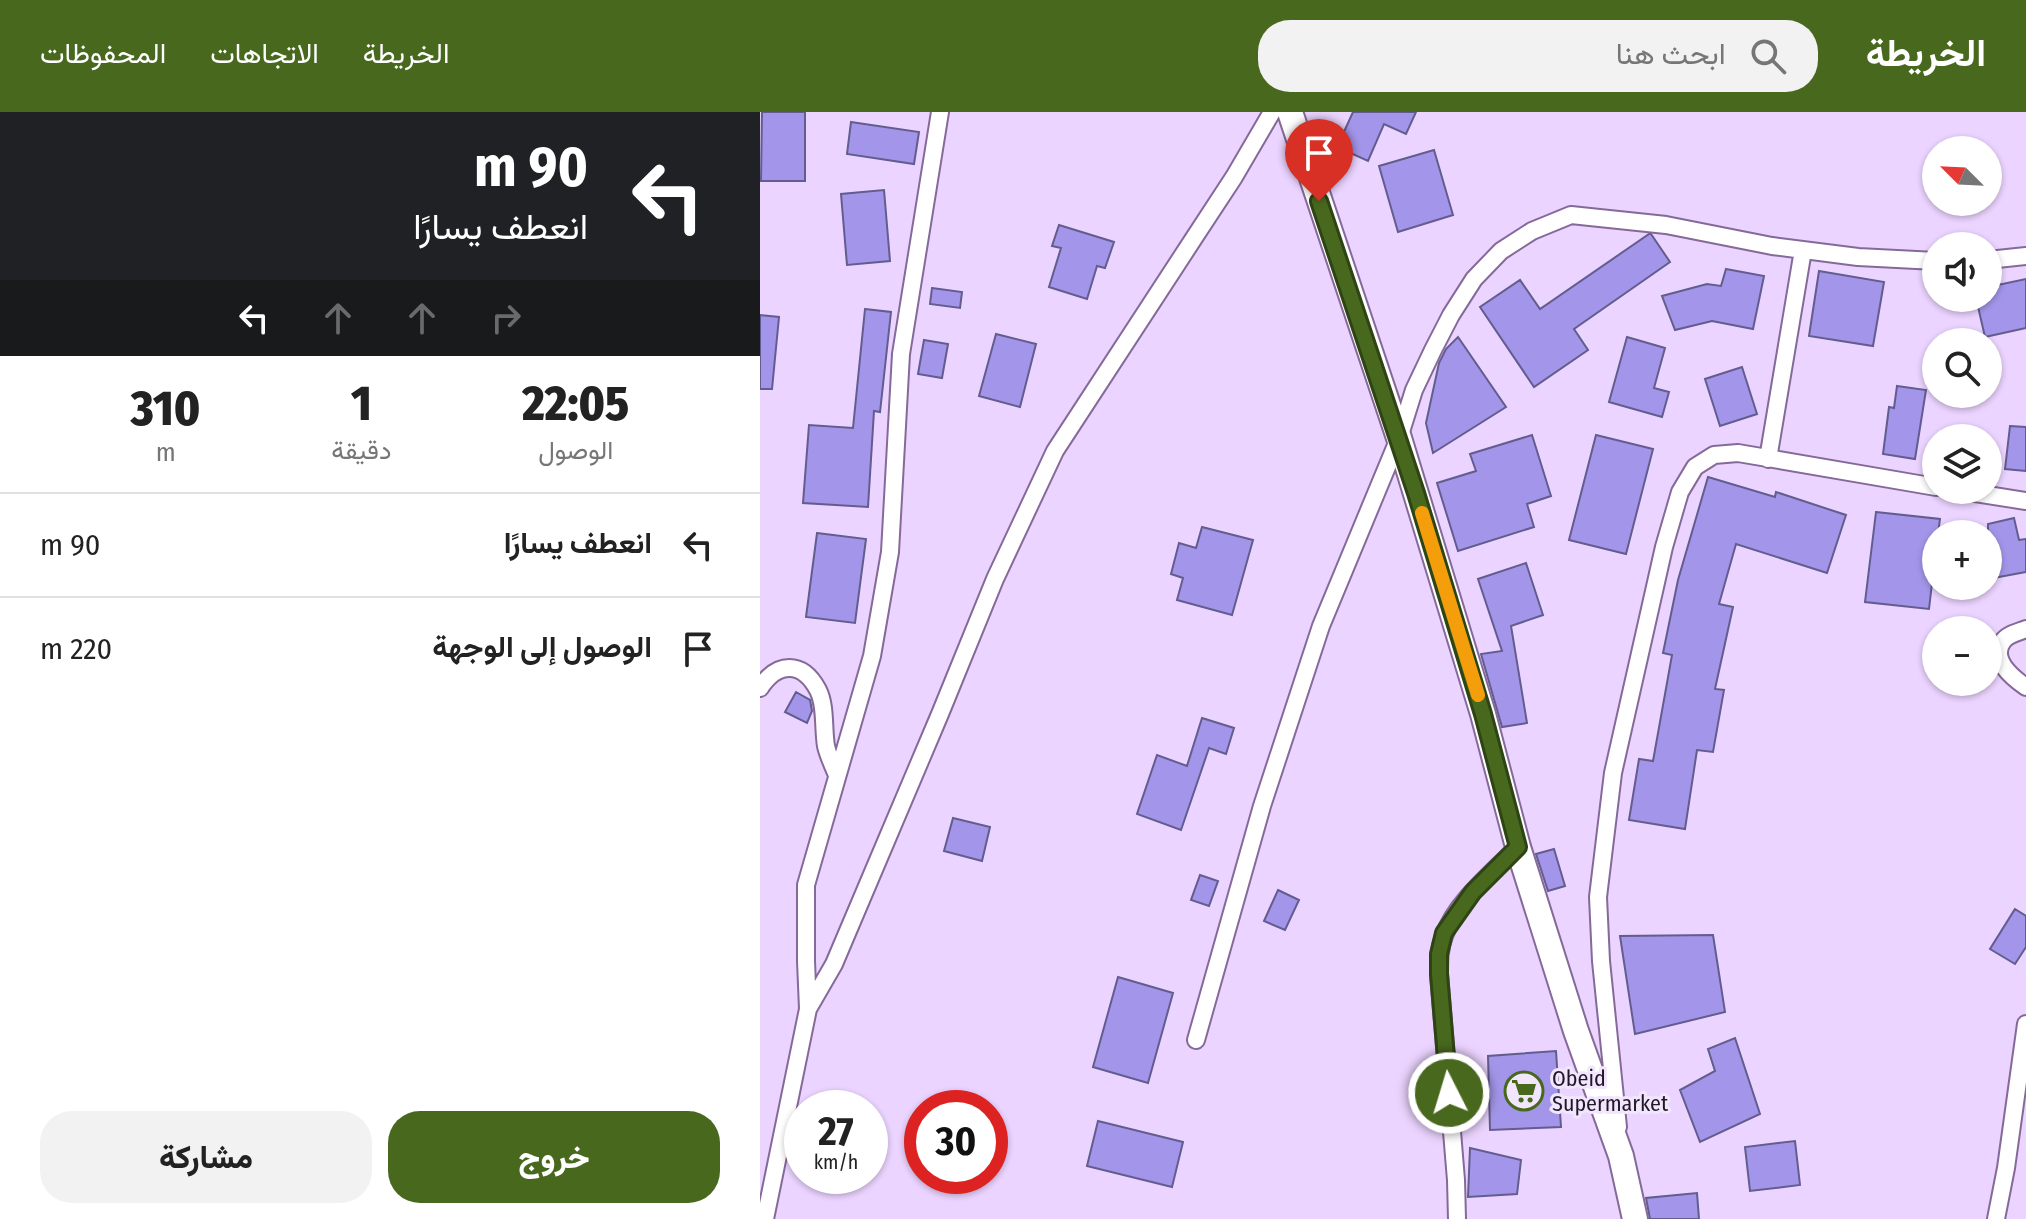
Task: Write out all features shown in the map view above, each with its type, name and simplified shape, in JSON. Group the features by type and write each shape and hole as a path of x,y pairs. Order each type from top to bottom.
{"main road":[{"path":"1290,112 1399,438 1483,714 1518,847 1576,1031 1621,1156 1635,1219"}],"street":[{"path":"765,1219 808,1009 806,885 872,656 890,552 901,354 940,112"},
{"path":"808,1009 834,964 995,579 1055,451 1234,177 1272,112"},
{"path":"1196,1040 1262,806 1321,626 1399,438 1414,390 1451,315 1474,279 1501,251 1532,231 1571,215 1666,225 1803,250 1922,260"},
{"path":"1768,459 1803,250"},
{"path":"2002,259 2026,256"},
{"path":"1621,1156 1601,961 1598,897 1613,773 1664,547 1680,492 1695,467 1714,455 1738,453 1922,485"},
{"path":"2002,497 2026,501"},
{"path":"2026,629 2003,641 1999,651 2005,670 2026,687"},
{"path":"760,688 773,672 784,668 803,672 812,682 822,702 826,747 837,775"},
{"path":"1457,1219 1439,954 1444,933 1457,913 1473,892 1518,847"},
{"path":"1996,1219 2026,1024"}],"building":[{"path":"762,112 805,112 805,181 761,181"},
{"path":"1353,112 1416,112 1406,134 1384,124 1368,161 1337,147"},
{"path":"851,122 919,132 914,164 847,154"},
{"path":"1434,150 1453,215 1398,232 1379,166"},
{"path":"884,190 890,261 847,265 841,194"},
{"path":"1059,225 1114,242 1105,268 1097,266 1087,299 1049,287 1061,248 1052,246"},
{"path":"1649,234 1670,262 1574,329 1588,350 1534,387 1480,307 1520,280 1540,309"},
{"path":"1726,269 1764,276 1753,329 1712,321 1675,330 1662,296 1707,284 1721,286"},
{"path":"1819,271 1884,282 1873,346 1809,336"},
{"path":"2026,279 2026,328 2002,333 2002,328 1983,328 1979,312 2002,312 2002,284"},
{"path":"932,288 962,292 960,308 930,304"},
{"path":"865,309 891,312 880,412 874,411 868,507 803,503 809,425 853,428"},
{"path":"760,315 779,317 772,389 760,389"},
{"path":"996,334 1036,344 1020,407 979,396"},
{"path":"1458,337 1506,407 1433,453 1426,423 1439,363 1446,349"},
{"path":"1627,337 1665,348 1654,388 1669,392 1662,417 1609,402"},
{"path":"924,340 948,344 942,378 918,374"},
{"path":"1742,367 1757,414 1720,426 1705,379"},
{"path":"1897,386 1922,389 1923,408 1915,459 1883,454 1889,407 1894,408"},
{"path":"2010,426 2026,427 2026,471 2005,469"},
{"path":"1532,435 1551,496 1527,504 1534,527 1458,551 1437,483 1476,471 1470,454"},
{"path":"1596,435 1653,449 1626,554 1569,540"},
{"path":"1708,477 1775,497 1776,492 1846,515 1827,573 1736,544 1719,604 1733,607 1715,689 1724,690 1713,752 1697,750 1685,829 1629,820 1639,759 1653,761 1672,655 1663,653 1678,580"},
{"path":"1876,512 1940,519 1922,520 1922,600 1930,600 1929,609 1865,602"},
{"path":"2014,518 2019,540 2026,539 2026,572 2002,576 2002,521"},
{"path":"1202,527 1253,540 1232,615 1177,600 1183,578 1171,574 1179,543 1196,548"},
{"path":"817,533 866,539 855,623 806,617"},
{"path":"1526,563 1543,615 1511,626 1527,723 1502,727 1481,654 1502,651 1478,579"},
{"path":"796,692 810,700 812,711 807,723 785,712"},
{"path":"1202,718 1234,728 1226,754 1209,748 1181,830 1137,814 1157,755 1187,766"},
{"path":"953,818 990,827 982,861 944,851"},
{"path":"1554,849 1565,886 1548,891 1536,854"},
{"path":"1200,875 1218,881 1209,906 1191,900"},
{"path":"1278,890 1299,900 1285,930 1264,921"},
{"path":"2015,909 2026,916 2026,947 2015,964 1990,949"},
{"path":"1713,935 1725,1012 1635,1034 1620,936"},
{"path":"1118,977 1173,993 1148,1083 1093,1067"},
{"path":"1735,1038 1760,1114 1700,1142 1680,1090 1715,1071 1708,1049"},
{"name":"Obeid Supermarket","path":"1556,1051 1561,1127 1490,1130 1488,1056"},
{"path":"1098,1121 1183,1142 1172,1187 1087,1166"},
{"path":"1795,1141 1800,1185 1750,1191 1745,1147"},
{"path":"1470,1148 1521,1160 1517,1194 1468,1197"},
{"path":"1697,1193 1699,1219 1650,1219 1646,1198"}],"slow traffic":[{"path":"1422,513 1478,695"}],"place":[{"name":"Obeid Supermarket","path":"1524,1091"}],"route":[{"path":"1319,201 1416,493 1483,714 1518,847 1473,892 1444,933 1439,954 1439,974 1449,1093"}]}
